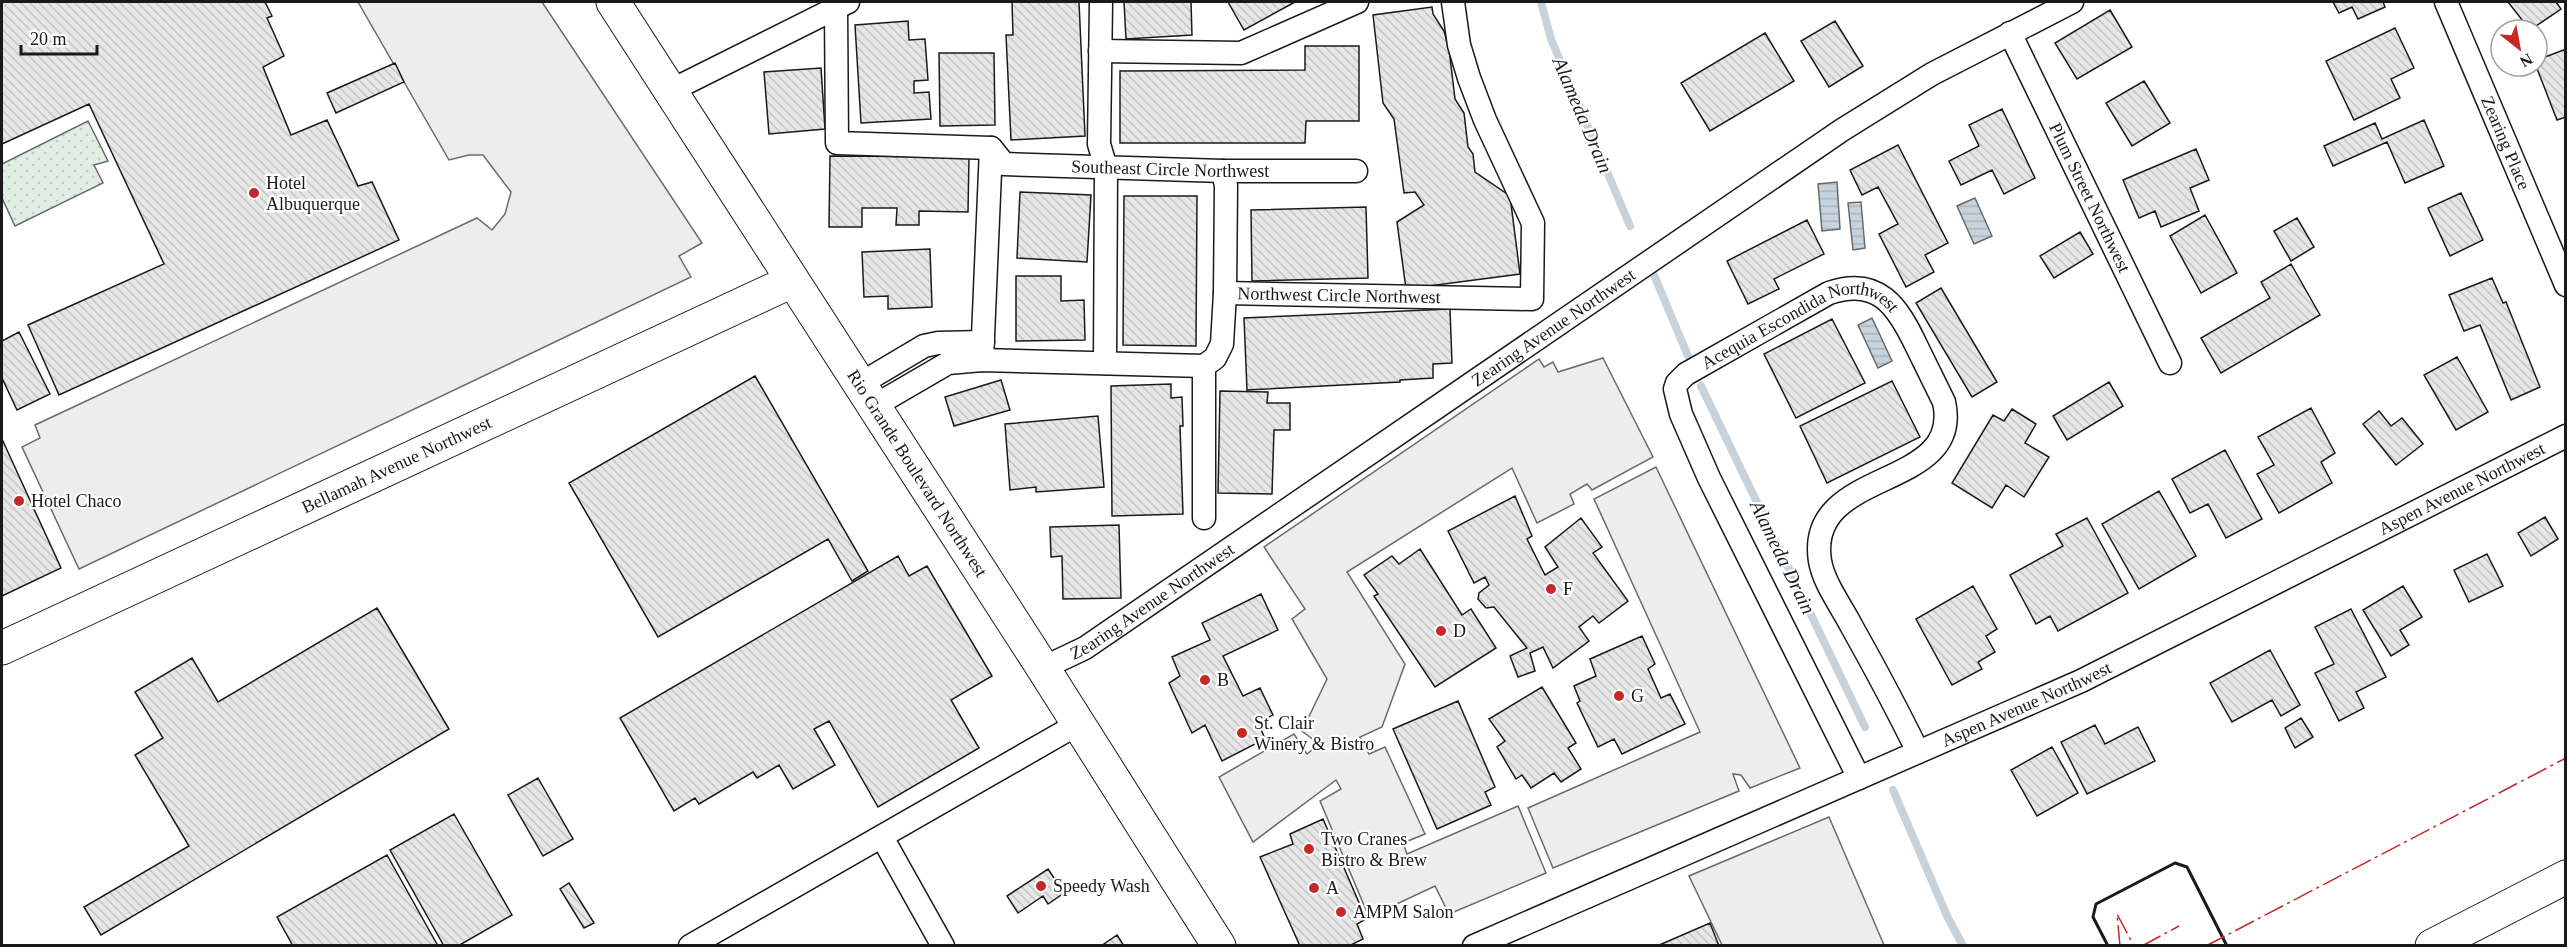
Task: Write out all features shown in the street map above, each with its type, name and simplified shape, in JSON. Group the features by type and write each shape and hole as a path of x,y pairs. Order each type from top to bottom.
{"main road":[{"name":"Rio Grande Boulevard Northwest","path":"613,2 1219,945"},
{"name":"Bellamah Avenue Northwest","path":"2,648 792,280"},
{"path":"2432,945 2565,877"}],"street":[{"path":"1101,2 1099,144 1106,168 1105,363"},
{"path":"1100,51 1240,53 1357,2"},
{"name":"Northwest Circle Northwest","path":"1204,366 1215,358 1222,344 1225,293 1532,299 1533,223 1485,120 1469,78 1459,45 1453,2"},
{"name":"Zearing Avenue Northwest","path":"1043,668 1095,642 1842,130 1932,74 2072,2"},
{"name":"Zearing Place","path":"2446,2 2565,285"},
{"path":"670,91 843,5 837,143 991,148 983,351"},
{"name":"Plum Street Northwest","path":"2010,33 2170,363"},
{"name":"Southeast Circle Northwest","path":"991,148 1004,164 1223,171 1356,171"},
{"path":"1223,171 1226,186 1225,293"},
{"name":"Acequia Escondida Northwest","path":"1859,778 1709,478 1681,414 1675,389 1677,382 1686,374 1829,293 1840,290 1863,290 1884,297 1894,305 1944,402 1947,416 1942,436 1931,454 1848,498 1833,512 1820,537 1823,572 1918,752"},
{"path":"867,395 924,346 938,343 983,351 1105,363 1204,366 1204,518"},
{"name":"Aspen Avenue Northwest","path":"1474,945 2080,681 2565,436"},
{"path":"690,945 1078,724"},
{"path":"882,837 943,945"}],"green space":[{"path":"88,121 108,161 94,165 103,183 15,226 2,198 2,164"}],"shaded area":[{"path":"358,2 542,2 702,243 679,256 691,277 79,569 22,447 40,438 35,425 477,218 492,230 505,214 511,192 483,155 469,155 449,160"},
{"path":"1837,182 1840,229 1822,231 1818,184"},
{"path":"1975,198 1992,236 1974,244 1957,206"},
{"path":"1861,202 1865,248 1853,250 1848,203"},
{"path":"1872,318 1892,361 1878,368 1858,325"},
{"path":"1603,358 1653,457 1592,490 1587,484 1570,494 1574,504 1537,523 1512,468 1347,572 1405,664 1382,727 1360,737 1369,754 1385,747 1425,834 1403,843 1407,854 1518,806 1546,873 1449,914 1435,886 1369,917 1320,801 1341,789 1336,780 1253,842 1219,777 1294,734 1307,754 1319,744 1302,731 1327,679 1292,619 1305,609 1264,547 1539,359 1544,367 1553,362 1558,372"},
{"path":"1656,467 1800,768 1750,788 1741,775 1733,774 1739,791 1553,868 1528,808 1700,732 1594,499"},
{"path":"1829,817 1884,945 1722,945 1689,876"}],"building":[{"name":"Hotel Albuquerque","path":"2,2 265,2 272,16 267,18 284,56 263,67 291,135 327,120 358,186 372,182 399,240 59,395 28,325 164,264 89,104 2,144"},
{"path":"1012,2 1079,2 1085,136 1011,140 1006,35 1013,35"},
{"path":"1124,2 1191,2 1192,35 1126,39"},
{"path":"1228,2 1295,2 1244,30"},
{"path":"2333,2 2383,2 2385,7 2358,19 2352,7 2339,13"},
{"path":"2508,2 2556,2 2561,9 2548,18 2521,18"},
{"path":"1432,7 1433,14 1444,31 1449,49 1455,99 1464,113 1468,147 1473,154 1475,172 1510,196 1520,274 1406,289 1397,222 1424,205 1415,192 1404,193 1394,119 1383,103 1373,15"},
{"path":"2110,10 2132,47 2077,79 2055,43"},
{"path":"908,21 909,40 925,39 928,80 914,81 914,93 929,92 931,119 861,123 855,25"},
{"path":"1835,21 1863,66 1829,87 1801,41"},
{"path":"2395,28 2414,68 2391,79 2400,98 2354,120 2326,61"},
{"path":"1765,33 1794,81 1710,131 1681,83"},
{"path":"1305,46 1359,46 1359,121 1306,121 1305,143 1120,143 1120,71 1305,70"},
{"path":"2566,49 2566,117 2557,120 2541,78 2549,78 2549,55"},
{"path":"939,53 994,53 995,125 940,126"},
{"path":"395,63 404,82 336,113 327,93"},
{"path":"821,68 825,129 769,134 764,72"},
{"path":"2144,81 2170,123 2132,146 2106,103"},
{"path":"2002,109 2035,178 2004,194 1992,170 1961,185 1949,161 1979,146 1969,125"},
{"path":"2424,120 2444,166 2405,183 2387,142 2333,166 2324,146 2375,123 2382,139"},
{"path":"1898,145 1948,243 1925,255 1934,272 1906,287 1879,234 1898,224 1878,187 1862,195 1850,170"},
{"path":"2196,149 2209,180 2190,188 2199,211 2161,227 2155,211 2139,218 2123,180"},
{"path":"830,156 969,157 968,212 919,211 919,225 896,225 897,208 862,208 862,227 829,227"},
{"path":"1020,192 1091,195 1087,262 1017,258"},
{"path":"2461,193 2483,240 2450,256 2428,208"},
{"path":"1124,196 1197,196 1196,346 1123,345"},
{"path":"1366,207 1368,278 1252,281 1251,210"},
{"path":"2205,215 2237,273 2201,293 2170,236"},
{"path":"2297,218 2314,247 2291,261 2274,231"},
{"path":"1807,220 1824,254 1774,279 1779,289 1748,304 1727,261"},
{"path":"2080,232 2093,254 2054,278 2040,256"},
{"path":"930,249 932,307 888,309 888,296 864,297 862,252"},
{"path":"2291,264 2320,315 2221,373 2201,338 2270,298 2261,282"},
{"path":"1016,276 1061,276 1061,301 1084,300 1085,340 1016,341"},
{"path":"2492,278 2503,303 2506,302 2540,387 2511,400 2480,325 2464,331 2449,295"},
{"path":"1941,288 1997,382 1972,397 1916,303"},
{"path":"1450,309 1452,363 1433,364 1433,378 1400,380 1400,382 1247,390 1244,318"},
{"path":"1832,319 1865,383 1796,418 1764,354"},
{"path":"19,332 50,394 17,410 2,378 2,341"},
{"path":"2457,357 2488,412 2456,430 2424,375"},
{"path":"755,376 868,571 852,581 828,539 658,637 569,483"},
{"path":"1001,380 1010,410 954,426 945,397"},
{"path":"1892,381 1920,437 1827,483 1800,426"},
{"path":"2109,382 2123,406 2067,440 2053,416"},
{"path":"1171,384 1171,398 1182,397 1183,426 1180,426 1183,514 1112,516 1111,386"},
{"path":"1220,391 1268,392 1267,403 1290,403 1290,430 1274,430 1272,494 1218,493"},
{"path":"2311,408 2335,453 2321,462 2332,483 2279,513 2257,474 2274,465 2258,437"},
{"path":"2012,409 2036,424 2025,443 2049,457 2024,497 2006,485 1992,508 1952,483 1993,415 2004,421"},
{"path":"2379,411 2391,426 2402,418 2423,444 2396,465 2363,424"},
{"path":"1098,416 1104,487 1036,492 1036,487 1010,490 1005,424"},
{"name":"Hotel Chaco","path":"2,439 61,568 2,596"},
{"path":"2225,450 2262,519 2226,538 2208,504 2190,513 2172,479"},
{"path":"2159,491 2196,556 2139,589 2102,524"},
{"name":"F","path":"1515,496 1532,536 1527,539 1545,575 1558,567 1545,547 1581,518 1602,547 1593,553 1628,601 1599,623 1593,616 1579,627 1589,641 1553,668 1543,647 1530,653 1535,671 1518,677 1510,656 1527,648 1494,607 1486,608 1478,599 1479,593 1489,585 1485,577 1474,583 1448,531"},
{"path":"2545,517 2558,539 2531,556 2518,533"},
{"path":"2087,518 2128,593 2058,631 2050,616 2036,624 2010,575 2063,546 2056,534"},
{"path":"1119,525 1121,598 1063,599 1062,556 1051,557 1050,527"},
{"name":"D","path":"1420,549 1462,615 1471,609 1496,648 1435,687 1374,596 1378,594 1364,575 1392,556 1399,564"},
{"path":"2487,554 2503,586 2469,602 2454,570"},
{"path":"898,556 909,576 927,566 992,676 951,700 979,748 878,807 829,721 814,729 835,765 793,789 779,765 757,778 753,772 699,804 695,798 674,811 620,718"},
{"path":"1973,586 1997,629 1986,636 1995,652 1978,662 1982,669 1952,685 1916,619"},
{"path":"2403,586 2422,617 2400,630 2409,645 2391,656 2363,610"},
{"name":"B","path":"1261,594 1278,630 1223,656 1243,696 1260,688 1273,715 1258,722 1265,739 1222,761 1205,725 1192,733 1169,683 1180,676 1172,657 1210,640 1202,623"},
{"path":"377,608 449,729 101,935 84,907 189,846 135,755 163,738 135,692 192,658 218,702"},
{"path":"2351,609 2386,677 2356,692 2364,708 2339,721 2315,673 2334,664 2315,627"},
{"name":"G","path":"1642,636 1655,664 1648,669 1661,698 1670,694 1685,724 1622,754 1614,739 1598,747 1577,703 1580,701 1574,686 1596,676 1590,659"},
{"path":"2270,650 2300,705 2281,716 2272,700 2232,722 2210,683"},
{"path":"1542,687 1576,743 1568,748 1581,769 1561,782 1554,773 1531,788 1522,775 1516,779 1497,747 1505,741 1489,719"},
{"path":"1458,701 1495,787 1485,792 1491,805 1437,829 1393,729"},
{"path":"2301,718 2313,737 2295,748 2285,728"},
{"path":"2095,725 2105,744 2138,727 2155,761 2087,794 2061,742"},
{"path":"2052,747 2078,793 2037,816 2011,770"},
{"path":"538,778 573,839 543,856 508,795"},
{"path":"454,814 512,915 458,946 444,946 390,850"},
{"name":"A","path":"1323,819 1366,919 1357,924 1363,939 1349,946 1300,946 1260,857 1293,844 1290,834"},
{"path":"387,855 438,946 293,946 277,917"},
{"name":"Speedy Wash","path":"1048,869 1064,893 1048,904 1043,896 1018,913 1007,896"},
{"path":"569,883 594,923 584,928 560,889"},
{"path":"1710,923 1719,946 1657,946"},
{"path":"1117,935 1124,946 1101,946"}],"waterway":[{"name":"Alameda Drain","path":"1541,2 1551,39 1630,226"},
{"name":"Alameda Drain","path":"1654,275 1688,356"},
{"name":"Alameda Drain","path":"1701,386 1865,727"},
{"name":"Alameda Drain","path":"1893,790 1947,916 1963,946"}],"wall":[{"path":"2108,946 2093,917 2096,904 2175,863 2187,867 2227,946"}],"power":[{"path":"2206,946 2566,758"},
{"path":"2120,946 2117,914 2134,946"},
{"path":"2142,946 2179,926"}],"place":[{"name":"Hotel Albuquerque","path":"254,193"},
{"name":"Hotel Chaco","path":"19,501"},
{"name":"F","path":"1551,589"},
{"name":"D","path":"1441,631"},
{"name":"B","path":"1205,680"},
{"name":"G","path":"1619,696"},
{"name":"St. Clair Winery & Bistro","path":"1242,733"},
{"name":"Two Cranes Bistro & Brew","path":"1309,849"},
{"name":"Speedy Wash","path":"1041,886"},
{"name":"A","path":"1314,888"},
{"name":"AMPM Salon","path":"1341,912"}]}
